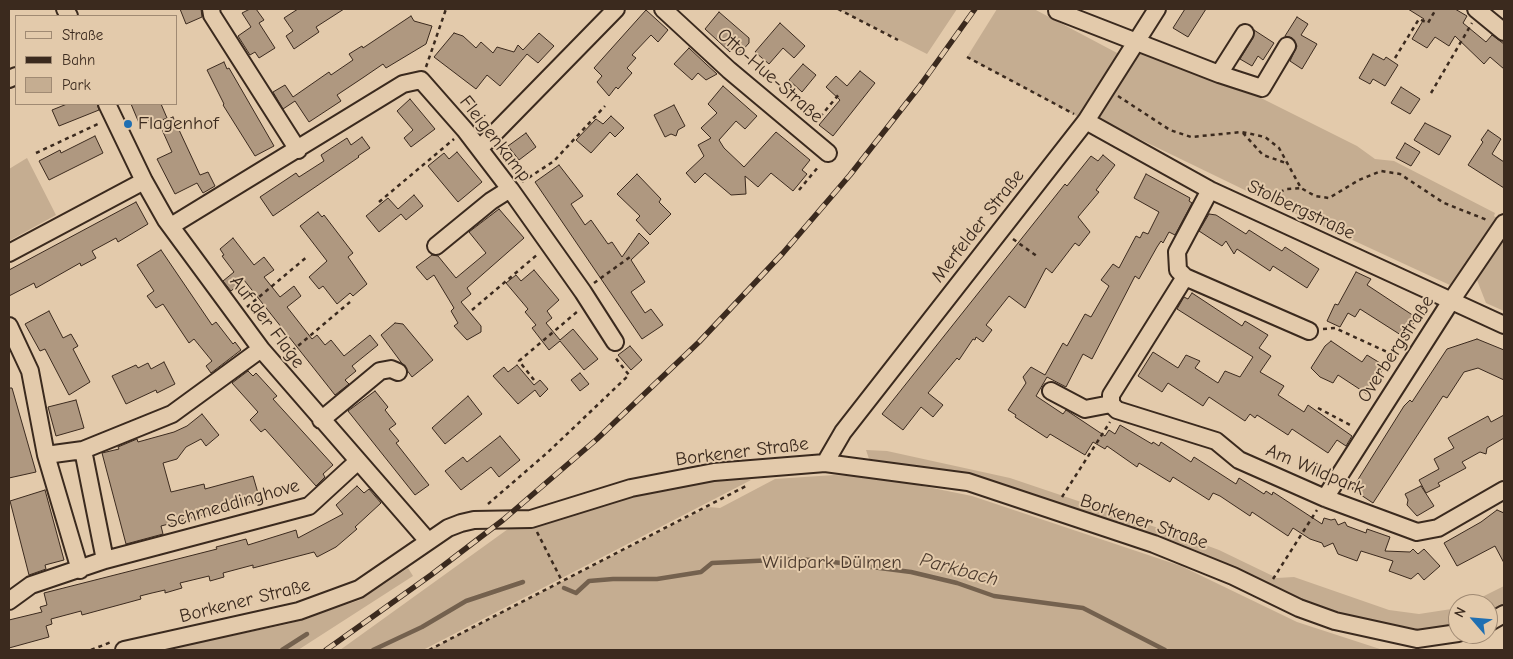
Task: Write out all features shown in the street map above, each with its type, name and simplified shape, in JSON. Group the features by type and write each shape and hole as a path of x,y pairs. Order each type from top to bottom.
{"street":[{"path":"211,9 212,15 298,150"},
{"path":"480,148 616,9"},
{"name":"Otto-Hue-Straße","path":"663,9 730,70 828,154"},
{"path":"1058,9 1057,11 1219,74 1262,88 1287,46"},
{"name":"Merfelder Straße","path":"825,463 843,432 1086,121 1157,9"},
{"path":"1478,10 1504,32"},
{"path":"1219,74 1245,32"},
{"path":"170,226 298,150 403,84 421,80"},
{"name":"Fleigenkamp","path":"421,80 480,148 586,297 615,342"},
{"name":"Auf der Flage","path":"110,111 144,182 170,226 260,349 428,541"},
{"name":"Stolbergstraße","path":"1086,121 1210,190 1504,324"},
{"path":"9,253 144,182"},
{"path":"436,246 491,201 510,189"},
{"path":"1210,190 1177,252 1178,270 1185,277 1309,331"},
{"name":"Overbergstraße","path":"1325,498 1451,300 1503,225"},
{"path":"1114,407 1111,394 1185,277"},
{"path":"9,326 30,371 46,455 80,570"},
{"path":"46,455 83,450 172,414 260,349"},
{"path":"321,420 380,371 391,369 398,372"},
{"name":"Am Wildpark","path":"1051,391 1085,409 1114,407 1216,441 1240,460 1325,498 1417,532 1438,528 1504,490"},
{"path":"83,450 105,560"},
{"name":"Schmeddinghove","path":"9,601 31,585 105,560 309,506 358,462"},
{"name":"Borkener Straße","path":"122,644 298,612 359,589 448,528 461,523 474,520 531,519 631,488 714,472 825,463 968,482 1154,544 1233,576 1299,608 1335,621 1417,639 1448,635"}],"path":[{"path":"421,80 446,9"},
{"path":"838,9 898,40"},
{"path":"1395,58 1419,19 1428,23 1436,9"},
{"path":"1431,93 1478,10"},
{"path":"967,57 1086,121"},
{"path":"1106,90 1129,101 1170,130 1192,137 1242,132 1265,137 1279,148 1301,188 1315,196 1328,198 1359,180 1381,171 1400,174 1444,203 1503,225"},
{"path":"806,134 840,93"},
{"path":"510,189 554,161 605,106"},
{"path":"36,153 110,111"},
{"path":"379,202 465,130"},
{"path":"1242,132 1263,154 1288,163"},
{"path":"800,190 828,154"},
{"path":"1256,210 1267,196 1287,189 1301,188"},
{"path":"1000,229 1038,257"},
{"path":"472,310 549,245"},
{"path":"236,316 308,256"},
{"path":"534,380 519,361 630,258"},
{"path":"273,366 350,302"},
{"path":"1309,331 1336,328 1411,363"},
{"path":"494,506 486,506 547,453 629,375 614,356 615,342"},
{"path":"1070,502 1061,498 1114,407"},
{"path":"1318,408 1366,433"},
{"path":"430,650 750,484"},
{"path":"1264,576 1272,580 1325,498"},
{"path":"531,519 562,581"},
{"path":"91,650 122,644"}],"green space":[{"path":"838,9 957,9 927,54"},
{"path":"997,9 1034,9 1119,54 1086,121 967,57"},
{"path":"1144,48 1225,80 1357,146 1375,159 1394,161 1495,213 1494,216 1498,219 1452,286 1255,195 1094,117"},
{"path":"27,158 56,215 9,241 9,169"},
{"path":"1504,233 1504,311 1486,303 1475,275"},
{"path":"866,450 887,451 1010,478 1219,550 1277,578 1294,577 1389,610 1419,614 1448,610 1448,628 1415,632 1342,616 961,475 869,459"},
{"path":"732,475 751,480 423,650 340,650 508,529 543,524 643,492"},
{"name":"Wildpark Dülmen","path":"834,475 883,478 972,496 1181,566 1297,622 1383,650 429,650 708,507 720,508 775,479"},
{"path":"408,568 413,576 298,650 162,650 288,624 360,600"},
{"path":"1504,586 1504,607 1498,610 1498,594 1488,594"}],"building":[{"path":"180,9 201,9 202,17 186,24"},
{"path":"250,9 256,9 264,20 259,23 275,48 259,58 255,52 250,55 238,36 251,27 242,13"},
{"path":"298,9 344,9 316,27 319,32 294,49 286,36 293,31 284,18"},
{"path":"1185,9 1206,9 1188,37 1173,28"},
{"path":"1408,9 1455,9 1467,16 1463,23 1486,42 1492,35 1504,44 1504,69 1490,57 1484,64 1455,36 1449,46 1435,37 1427,48 1412,39 1424,19"},
{"path":"646,10 668,30 658,42 651,35 632,55 636,58 627,68 632,73 609,96 597,82 602,76 594,68"},
{"path":"719,12 749,38 749,43 740,53 734,48 730,52 705,29"},
{"path":"411,16 414,21 432,26 426,44 386,68 383,64 337,95 341,101 309,122 295,101 283,109 273,92 285,85 293,97 329,72 331,75 353,60 349,54 362,46 363,48"},
{"path":"1297,17 1308,24 1301,35 1317,44 1302,69 1290,61 1297,46 1292,38 1285,36"},
{"path":"780,23 805,46 794,58 783,48 769,64 755,52"},
{"path":"1254,30 1274,43 1263,60 1258,56 1252,66 1240,59 1253,38"},
{"path":"454,33 463,36 476,48 481,42 493,53 497,47 514,52 518,45 523,50 539,33 554,46 538,63 527,54 500,86 487,75 476,89 434,57"},
{"path":"689,48 717,74 706,80 698,73 692,80 674,64"},
{"path":"1373,54 1384,60 1386,57 1398,65 1385,86 1373,79 1370,84 1359,78"},
{"path":"224,62 274,146 255,156 223,105 207,70"},
{"path":"803,64 816,75 802,92 789,80"},
{"path":"860,71 875,83 833,136 819,125 840,100 826,87 836,76 847,86"},
{"path":"723,86 757,116 745,129 736,121 719,140 724,148 744,167 776,132 810,160 802,170 807,174 793,191 771,173 758,187 745,176 746,194 731,195 705,173 695,183 686,173 704,156 698,145 711,138 701,128 717,113 708,104"},
{"path":"1401,87 1420,99 1410,114 1391,103"},
{"path":"410,99 435,129 411,147 404,138 413,130 397,111"},
{"path":"64,105 97,105 99,110 59,126 52,110"},
{"path":"131,105 161,105 167,118 150,125 148,119 139,123"},
{"path":"674,105 685,126 678,130 676,136 671,134 665,137 654,115"},
{"path":"611,116 624,128 615,137 610,132 591,153 576,140 596,119 603,124"},
{"path":"173,117 200,175 208,172 215,186 203,193 197,183 175,194 157,159 172,152 159,123"},
{"path":"1425,123 1451,136 1439,155 1414,140"},
{"path":"1488,130 1501,139 1492,154 1504,162 1504,188 1468,165 1483,142 1481,140"},
{"path":"526,133 536,147 519,160 508,146"},
{"path":"95,136 103,153 49,180 39,161 60,150 61,153"},
{"path":"362,137 370,148 273,216 260,197 296,173 299,177 324,161 321,155 347,138 351,145"},
{"path":"1405,143 1420,152 1411,166 1396,158"},
{"path":"457,152 482,182 458,202 428,166 444,153 449,159"},
{"path":"1103,155 1115,165 1096,190 1099,192 1078,217 1090,232 1079,246 1075,243 1052,273 1046,268 1025,308 1009,296 986,325 992,330 983,342 976,337 975,340 973,339 959,360 957,358 928,393 943,405 933,417 921,407 903,430 882,414 1065,184 1067,186 1091,156 1098,161"},
{"path":"559,165 583,196 571,204 585,225 591,220 608,244 612,242 622,257 639,233 649,243 631,260 645,282 631,292 645,313 651,309 663,325 642,339 535,182"},
{"path":"637,174 661,199 659,202 671,214 650,235 636,220 640,216 617,194"},
{"path":"1146,174 1190,198 1189,201 1192,203 1175,235 1169,232 1163,243 1161,241 1157,247 1139,279 1135,276 1092,359 1083,354 1066,387 1047,377 1036,396 1063,414 1066,410 1105,436 1109,430 1115,434 1120,425 1152,444 1153,442 1159,446 1161,442 1191,462 1194,457 1236,484 1239,478 1264,494 1266,491 1272,495 1273,492 1322,524 1324,518 1335,519 1338,525 1345,522 1347,526 1366,533 1367,529 1390,537 1385,551 1410,552 1413,549 1418,554 1424,549 1440,566 1424,580 1418,573 1411,579 1389,571 1393,561 1361,551 1357,561 1338,554 1333,543 1324,547 1322,543 1310,539 1293,528 1288,536 1252,512 1250,516 1220,496 1213,493 1209,500 1173,477 1170,482 1139,463 1137,467 1107,446 1105,449 1093,442 1085,455 1050,434 1047,438 1015,417 1016,415 1008,410 1026,383 1023,377 1031,367 1045,375 1063,343 1067,346 1085,314 1091,317 1109,286 1101,280 1113,264 1119,268 1136,236 1140,238 1143,232 1148,234 1159,212 1134,198"},
{"path":"414,195 423,206 406,220 401,214 379,232 366,216 388,198 398,209"},
{"path":"136,202 148,224 118,242 116,238 92,251 96,258 81,266 80,263 36,288 34,283 9,296 9,270"},
{"path":"499,209 524,238 467,288 471,294 461,302 481,326 481,332 467,340 454,326 458,323 451,311 454,308 434,275 427,280 416,267 432,255 438,256 456,278 486,253 469,232"},
{"path":"318,212 322,217 324,215 353,253 348,257 367,284 353,296 350,293 337,304 323,286 319,289 309,277 327,261 300,226"},
{"path":"1209,214 1216,215 1246,234 1249,230 1282,251 1285,247 1319,269 1307,288 1273,266 1270,271 1237,249 1234,254 1226,241 1222,246 1199,231"},
{"path":"233,238 254,265 264,257 274,270 264,277 280,297 294,286 301,296 287,307 312,339 317,335 325,345 331,340 344,356 370,335 378,345 352,366 356,371 345,380 349,384 335,395 244,280 231,291 223,281 234,272 222,256 224,255 220,249"},
{"path":"161,250 212,325 216,322 233,344 235,342 241,350 211,373 206,366 212,361 194,339 189,343 163,304 156,308 147,296 154,291 137,265"},
{"path":"534,270 559,300 547,311 552,318 546,323 560,340 573,329 598,359 584,370 560,341 549,350 532,328 536,325 525,312 528,309 506,283 516,275 521,281"},
{"path":"1356,272 1371,279 1367,285 1417,318 1404,337 1360,309 1355,317 1348,313 1340,327 1327,321 1335,304 1338,305"},
{"path":"1192,293 1242,326 1245,321 1268,335 1259,348 1271,356 1260,372 1284,386 1278,395 1304,412 1308,405 1352,436 1346,446 1337,440 1328,453 1292,429 1288,435 1257,415 1255,418 1250,414 1245,421 1209,397 1203,406 1168,383 1162,392 1138,376 1153,352 1178,368 1186,355 1200,361 1195,368 1218,383 1225,371 1240,377 1253,357 1177,309 1184,297 1188,299"},
{"path":"49,311 63,338 71,334 78,346 73,349 90,382 69,395 45,349 40,351 25,324"},
{"path":"395,323 403,324 433,360 412,377 381,335"},
{"path":"1477,339 1504,350 1504,380 1478,368 1464,372 1447,398 1443,396 1373,503 1352,489 1404,406 1410,400 1412,402 1447,349"},
{"path":"1331,341 1362,362 1367,355 1385,366 1367,394 1338,375 1333,383 1320,377 1311,368 1325,346"},
{"path":"630,346 642,360 631,370 618,355"},
{"path":"164,362 175,384 157,393 156,390 126,404 112,376 136,365 138,368 148,363 151,369"},
{"path":"517,365 534,385 540,380 548,389 540,397 535,390 518,404 493,376 504,367 508,372"},
{"path":"248,371 253,376 256,373 277,396 273,399 333,465 323,474 325,477 316,486 265,429 261,432 250,420 258,412 232,383"},
{"path":"580,373 589,384 580,391 571,380"},
{"path":"9,388 12,388 36,472 9,478"},
{"path":"375,391 388,407 385,410 396,424 389,429 399,441 396,443 429,485 415,495 348,411"},
{"path":"468,396 482,414 445,444 432,428"},
{"path":"76,400 84,428 56,436 48,407"},
{"path":"202,414 219,435 206,446 201,439 186,447 177,459 163,463 171,492 204,484 205,489 253,476 260,500 161,526 163,534 126,544 102,453 119,449 118,447 137,439 138,442 174,432 187,426"},
{"path":"1504,415 1504,438 1487,448 1486,454 1480,452 1462,462 1466,468 1438,483 1440,486 1426,493 1419,480 1439,469 1434,459 1454,448 1448,438 1488,416 1491,422"},
{"path":"500,436 520,460 499,477 491,467 461,490 445,471 463,457 467,462"},
{"path":"357,486 364,493 369,489 381,503 355,527 357,529 336,547 317,557 314,552 253,568 253,565 223,573 224,577 210,581 209,576 180,583 182,588 165,593 165,590 140,596 141,599 82,615 81,611 51,619 52,624 46,626 49,637 9,648 9,620 42,612 40,607 47,605 44,593 217,549 216,547 246,539 248,545 296,530 298,538 343,514 336,505"},
{"path":"1421,486 1434,506 1417,516 1407,505 1408,500 1405,494"},
{"path":"45,490 64,560 45,565 46,569 29,575 10,501"},
{"path":"1497,510 1504,513 1504,563 1495,546 1457,566 1444,543 1481,522"}],"waterway":[{"name":"Parkbach","path":"564,588 576,593 589,581 657,579 701,572 712,563 796,559 825,561 911,572 957,583 994,596 1083,608 1165,650"},
{"path":"373,650 422,627 466,601 523,582"},
{"name":"Parkbach","path":"282,650 307,634"}],"railway":[{"path":"326,650 431,575 503,520 597,439 699,342 783,253 850,175 919,87 975,9"}],"place":[{"name":"Flagenhof","path":"128,124"}]}
